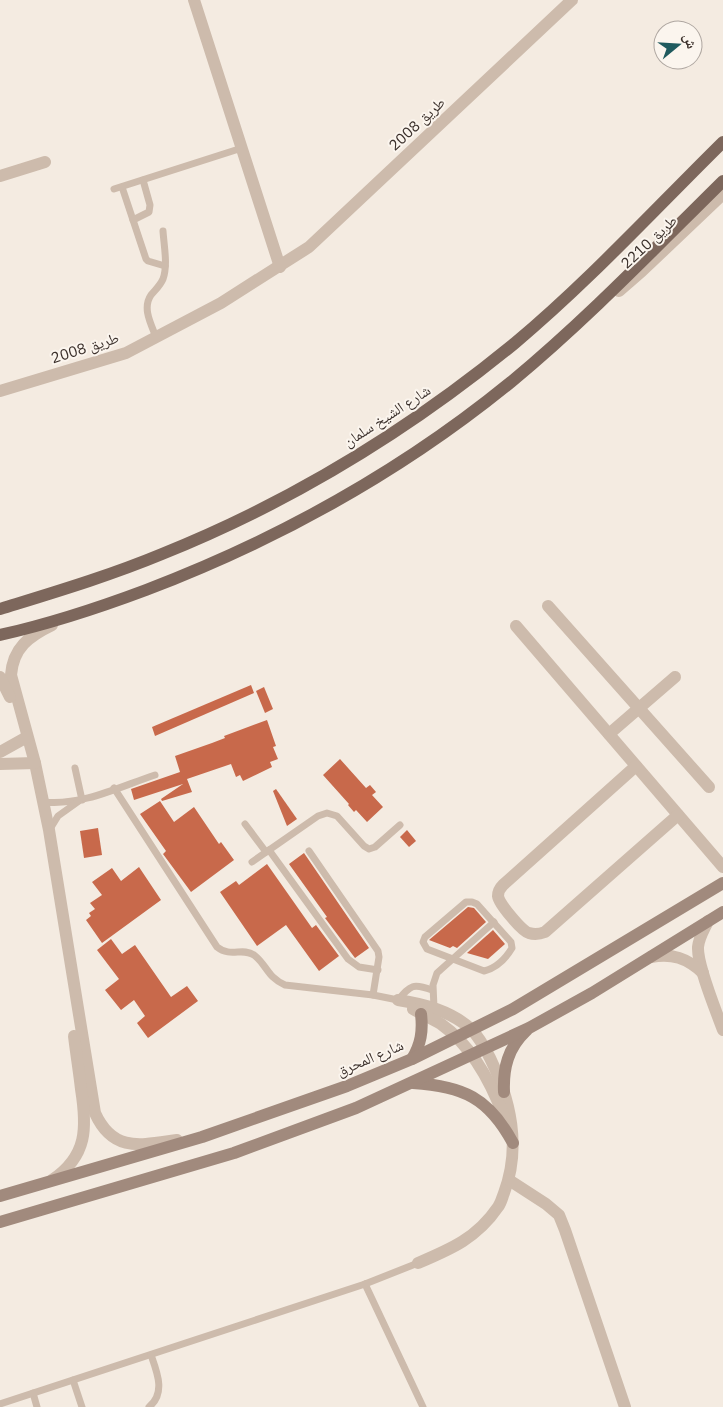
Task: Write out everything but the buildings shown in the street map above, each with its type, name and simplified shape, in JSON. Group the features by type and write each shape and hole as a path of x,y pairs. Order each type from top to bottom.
{"main road":[{"name":"شارع الشيخ سلمان","path":"0,609 85,583 171,551 238,521 311,483 382,440 450,393 515,342 579,284 723,142"},
{"path":"0,634 71,616 124,598 227,557 277,533 343,497 421,448 467,416 532,364 594,308 723,181"},
{"name":"شارع المحرق","path":"0,1196 202,1137 347,1086 412,1059 513,1009 723,883"},
{"path":"0,1222 234,1153 356,1108 529,1028 723,912"},
{"path":"412,1059 422,1037 421,1014"},
{"path":"504,1092 506,1063 511,1050 529,1028"},
{"path":"411,1083 434,1084 454,1088 473,1097 490,1109 503,1125 513,1143"}],"street":[{"path":"194,0 280,266"},
{"name":"طريق 2008","path":"0,391 126,353 221,303 309,247 572,0"},
{"path":"0,176 45,162"},
{"name":"طريق 2210","path":"594,308 642,271 723,194"},
{"path":"548,606 709,788"},
{"path":"25,738 11,675 12,662 23,644 36,633 71,616"},
{"path":"516,626 723,867"},
{"path":"0,677 11,699 25,738 44,802 95,1113 106,1132 125,1144 136,1146 202,1137"},
{"path":"609,734 675,677"},
{"path":"0,752 25,738"},
{"path":"0,764 33,763"},
{"path":"33,763 45,831 85,1116 85,1133 79,1151 67,1168 51,1181"},
{"path":"636,766 500,888 498,897 502,905 526,932 535,934 545,932 678,814"},
{"path":"708,921 698,947 699,962 723,1030"},
{"path":"649,957 664,954 679,956 693,964 704,975"},
{"path":"398,1000 434,1008 454,1017 472,1030 485,1048 497,1071 510,1117 513,1143 509,1180 499,1206 481,1227 463,1242 418,1263"},
{"path":"398,1000 440,1024 457,1037 472,1054 500,1108 513,1143"},
{"path":"509,1180 546,1204 559,1216 625,1407"}],"lane":[{"path":"114,189 242,148"},
{"path":"132,220 149,212 150,205 143,180"},
{"path":"122,187 146,259 165,266"},
{"path":"156,337 149,319 147,306 150,297 163,278 165,266 163,232"},
{"path":"75,768 82,800"},
{"path":"50,830 58,816 82,800 155,775"},
{"path":"114,788 216,947 223,952 248,952 254,955 272,978 285,986 373,995 398,1000 412,986 420,985 432,990"},
{"path":"44,802 82,800"},
{"path":"252,862 318,816 327,812 337,816 364,846 369,849 375,847 400,825"},
{"path":"245,824 268,851 348,958 359,967 378,970"},
{"path":"310,850 378,951 378,970 373,995"},
{"path":"466,902 477,904 511,942 512,948 508,954 491,969 484,971 452,959 427,949 423,942 425,937 466,902"},
{"path":"434,1008 432,990 437,973 494,922"},
{"path":"0,1404 365,1284 418,1263"},
{"path":"365,1284 423,1407"},
{"path":"150,1407 156,1402 159,1390 158,1377 151,1354"},
{"path":"73,1380 82,1407"},
{"path":"33,1393 37,1407"}]}
